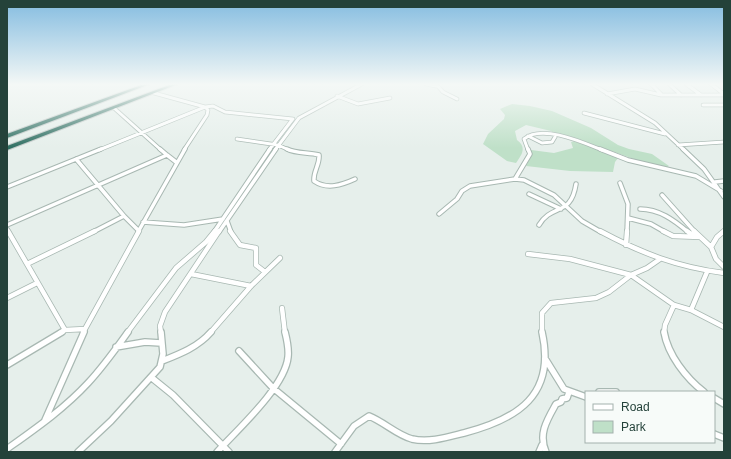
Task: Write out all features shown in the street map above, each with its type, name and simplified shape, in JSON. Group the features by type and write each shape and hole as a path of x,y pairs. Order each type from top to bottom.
{"highway":[{"path":"7,136 90,105"},
{"path":"7,148 121,105"}],"street":[{"path":"44,423 85,329 176,162 207,115 208,110 205,107 199,105"},
{"path":"7,187 205,107 213,106 225,112 292,120 299,118 321,105"},
{"path":"626,105 649,119 668,135 715,182 724,197"},
{"path":"114,108 176,162"},
{"path":"584,113 668,135"},
{"path":"7,449 44,423 78,394 97,372 177,266 205,244 225,220 299,118"},
{"path":"78,452 111,421 152,378 162,361 160,326 162,318 273,144 292,120"},
{"path":"515,179 530,154 524,139 539,132 555,137 584,142 628,160 688,173 704,180 721,191"},
{"path":"528,136 536,142 548,143 554,140 555,137"},
{"path":"237,139 278,145 292,152 312,153 319,155 320,160 313,178 316,184 326,186 340,185 355,179"},
{"path":"678,145 724,142"},
{"path":"7,225 167,155"},
{"path":"76,159 124,216 138,230"},
{"path":"439,214 457,199 462,191 470,186 515,179 535,184 554,195 582,221 626,245 660,259 707,272 724,274"},
{"path":"715,182 724,182"},
{"path":"620,183 627,200 628,218 626,245"},
{"path":"539,225 544,217 566,206 573,199 576,184"},
{"path":"529,194 561,209"},
{"path":"662,195 697,237"},
{"path":"640,209 653,210 697,237 711,247 716,259 724,267"},
{"path":"27,264 124,216"},
{"path":"628,218 651,224 673,236 697,237"},
{"path":"143,222 184,225 225,220"},
{"path":"225,220 240,245 256,248 256,265 265,272"},
{"path":"7,229 65,330"},
{"path":"711,247 717,237 724,231"},
{"path":"528,254 570,259 631,275 674,305 691,310 724,327"},
{"path":"162,361 187,351 206,338 252,286 280,258"},
{"path":"335,452 363,417 369,416 405,436 420,440 451,436 483,428 505,420 521,409 542,379 546,360 541,325 541,312 545,306 551,303 596,298 609,292 631,275 647,268 660,259"},
{"path":"691,310 707,272"},
{"path":"191,274 252,286"},
{"path":"7,298 37,283"},
{"path":"674,305 664,328 665,337 685,371 703,391"},
{"path":"217,452 273,388 286,367 288,357 282,308"},
{"path":"7,365 65,330 85,329"},
{"path":"116,347 140,342 161,343"},
{"path":"238,351 273,388 341,444"},
{"path":"546,360 561,385 569,392 585,396"},
{"path":"152,378 173,395 229,452"},
{"path":"539,452 542,445 544,428 556,404 561,402 562,399 567,398 569,392"},
{"path":"715,399 724,404"},
{"path":"542,445 546,452"}],"green space":[{"path":"509,105 525,105 552,111 591,128 618,145 652,154 669,166 665,168 645,163 581,140 556,135 551,131 526,125 515,131 517,140 523,148 520,157 516,163 507,161 483,144 488,134 504,119 505,115 500,109"},
{"path":"575,141 618,158 615,162 613,172 570,171 526,166 531,156 531,150 554,153 573,148 571,142"}]}
